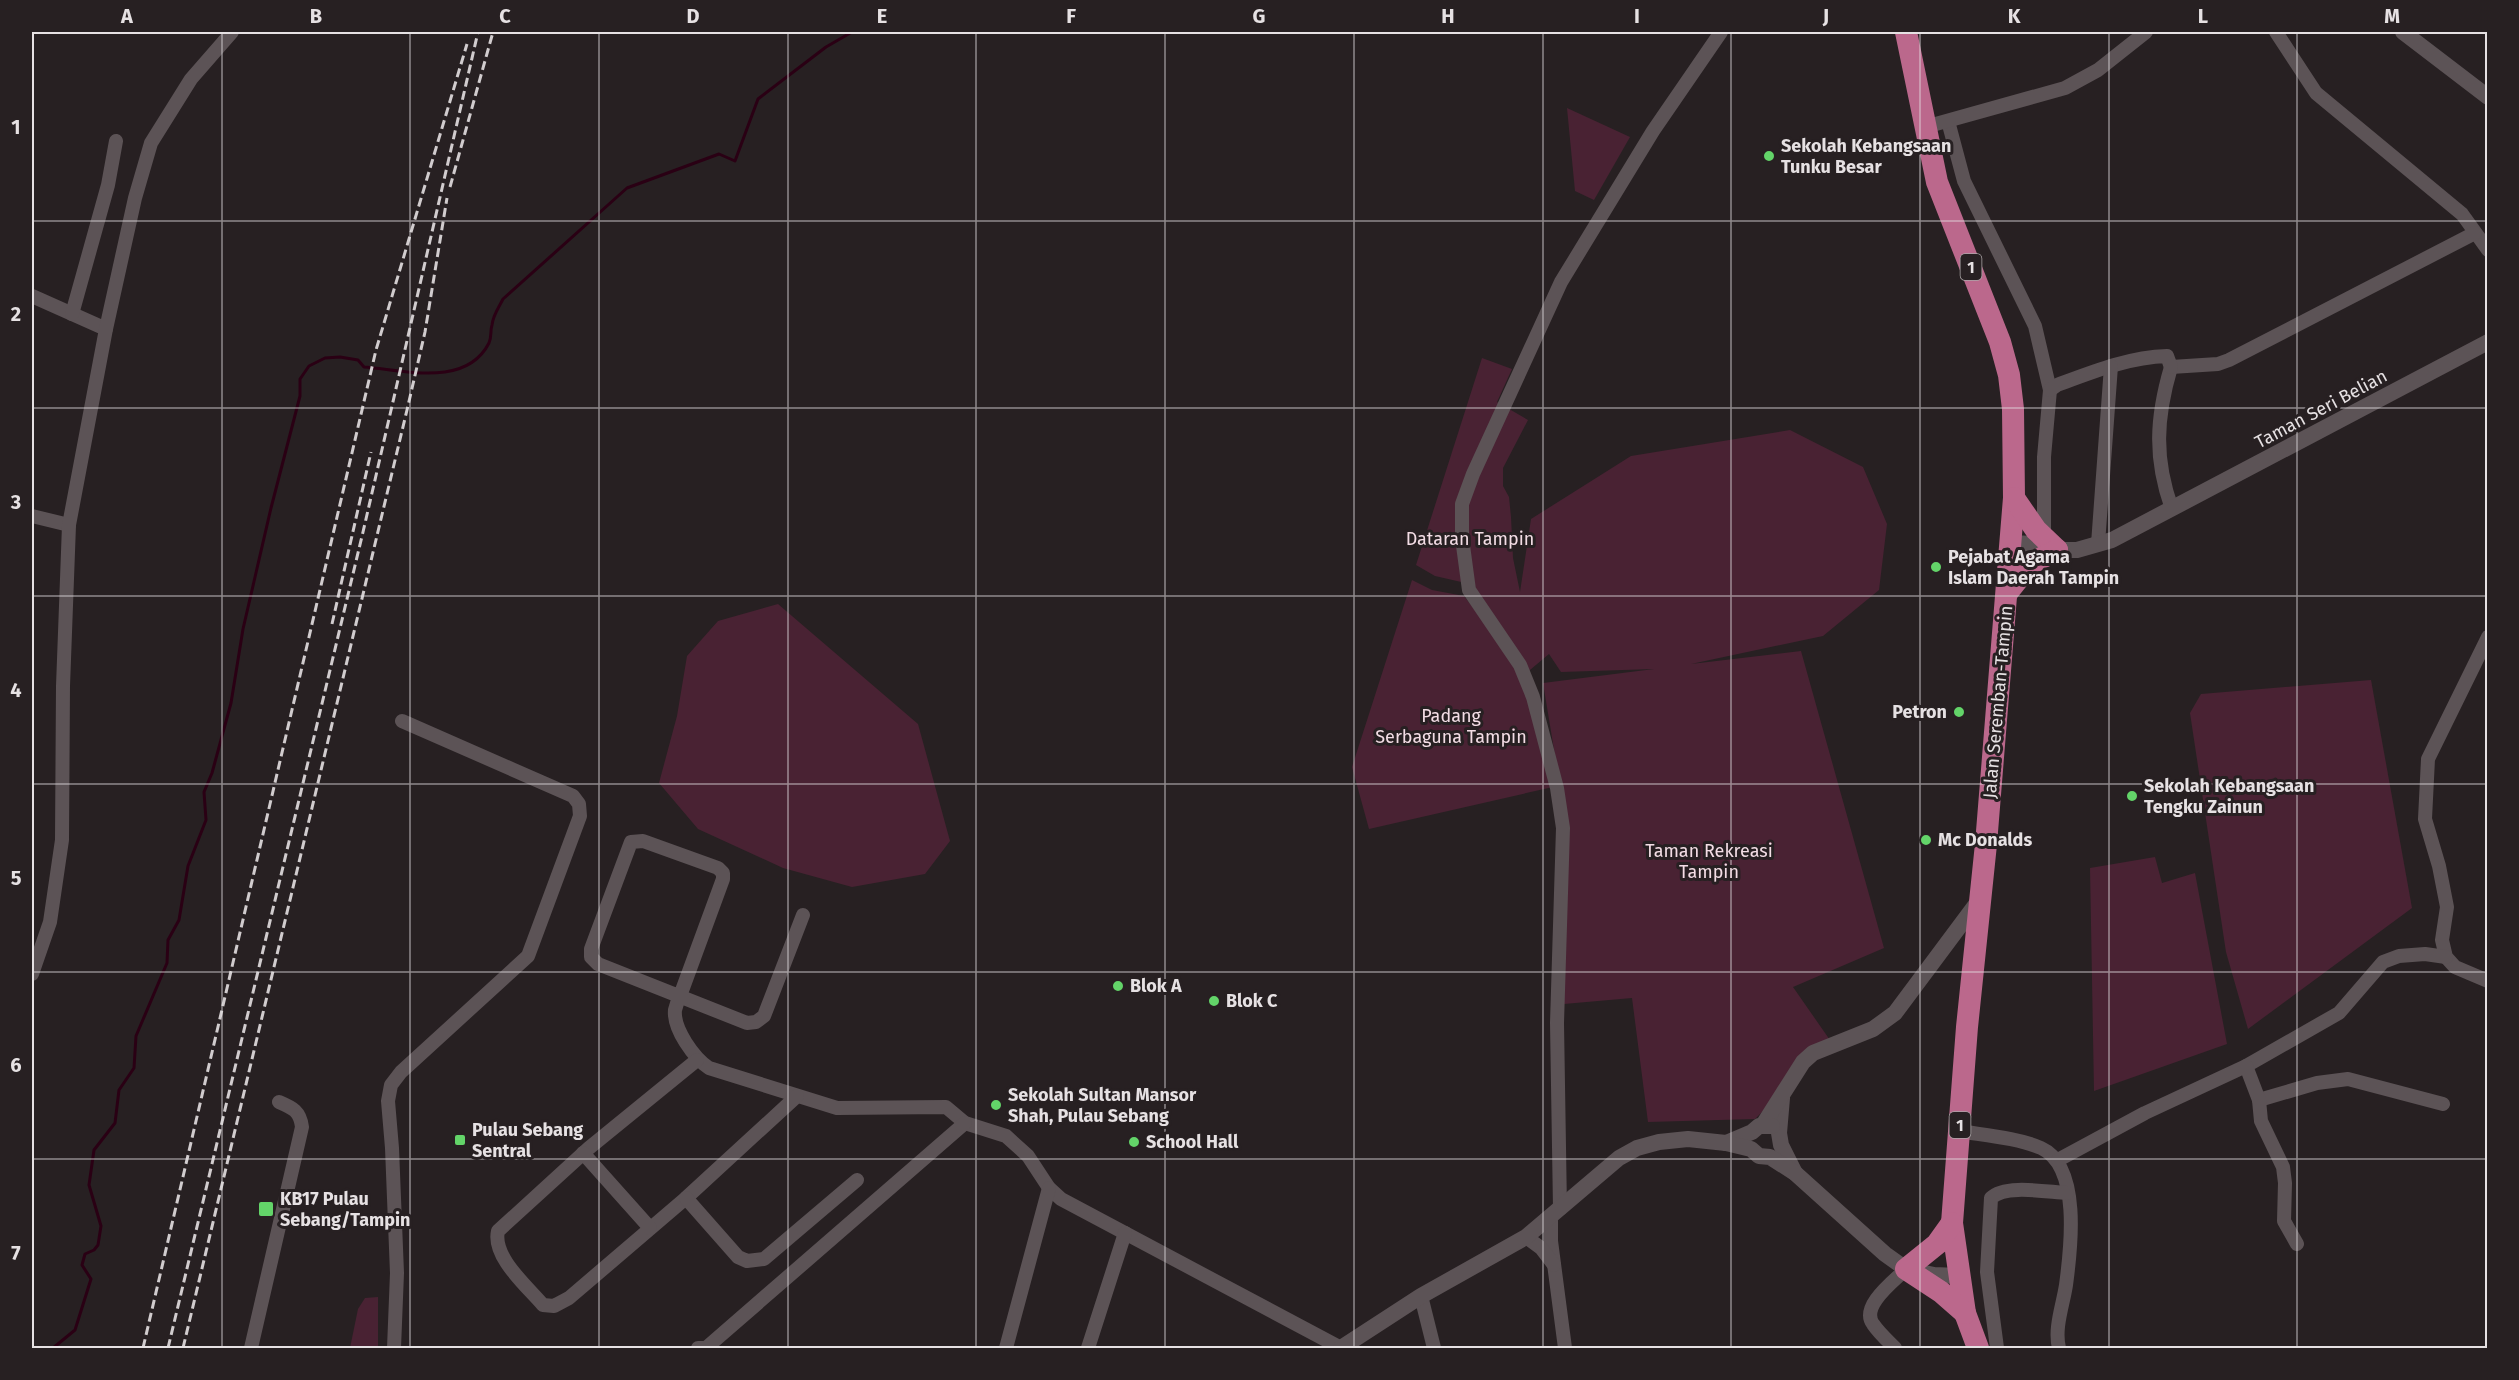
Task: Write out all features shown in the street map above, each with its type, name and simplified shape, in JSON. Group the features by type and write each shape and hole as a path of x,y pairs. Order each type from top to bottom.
{"highway":[{"name":"Jalan Seremban-Tampin","path":"1906,32 1937,182 2000,342 2009,375 2015,448 2007,593 1952,1223 1965,1314 1978,1348"},
{"path":"2007,593 2047,547 2014,498"},
{"path":"1952,1223 1938,1244 1906,1269 1941,1292 1965,1314"}],"street":[{"path":"32,974 50,922 62,840 63,687 69,525 106,329 135,198 151,143 191,79 232,32"},
{"path":"1565,1348 1551,1240 1555,1213 1557,1023 1563,828 1561,809 1533,697 1520,665 1469,590 1462,538 1462,504 1473,474 1561,282 1653,131 1721,32"},
{"path":"1925,127 2065,88 2098,70 2146,32"},
{"path":"2276,32 2316,93 2462,214 2487,250"},
{"path":"2403,32 2487,97"},
{"path":"1948,121 1964,181 2035,326 2049,390 2044,457 2047,547"},
{"path":"72,314 108,184 116,141"},
{"path":"2049,390 2111,366 2155,356 2169,362 2218,364 2229,360 2475,233"},
{"path":"32,296 106,329"},
{"name":"Taman Seri Belian","path":"2010,548 2035,544 2077,550 2112,540 2487,342"},
{"path":"2169,362 2161,402 2158,453 2163,482 2172,509"},
{"path":"2098,544 2111,366"},
{"path":"32,516 69,525"},
{"path":"2487,637 2428,759 2425,819 2439,866 2447,907 2442,940 2446,957 2455,968 2487,981"},
{"path":"394,1348 397,1273 388,1101 391,1085 401,1072 528,956 580,816 579,804 573,796 402,721"},
{"path":"803,915 764,1016 756,1022 747,1023 680,996 598,964 591,957 591,949 631,842 637,840 718,868 723,873 723,879 680,996 675,1011 679,1029 697,1060 708,1068 837,1108 946,1107 965,1123 1006,1136 1028,1156 1049,1188 1061,1199 1341,1348 1421,1296 1526,1238 1619,1158 1637,1148 1659,1142 1688,1139 1726,1143 1751,1149 1759,1156 1777,1145"},
{"path":"1751,1149 1749,1140 1782,1097 1803,1062 1813,1053 1873,1029 1895,1012 1980,899"},
{"path":"2058,1160 2145,1113 2246,1066 2338,1012 2383,962 2399,956 2425,954 2446,957"},
{"path":"697,1060 583,1153 498,1230 496,1241 501,1255 543,1305 554,1306 569,1298 686,1198 797,1096"},
{"path":"2246,1066 2259,1100 2261,1121 2285,1175 2284,1221 2297,1244"},
{"path":"2259,1100 2317,1083 2348,1079 2443,1104"},
{"path":"1777,1145 1782,1097"},
{"path":"251,1348 302,1127 301,1116 293,1108 279,1102"},
{"path":"698,1348 706,1348 965,1123"},
{"path":"1726,1143 1758,1128 1773,1126 1777,1145 1796,1173 1884,1254 1906,1269 1934,1275 1958,1276 1987,1272"},
{"path":"1959,1131 2040,1148 2058,1160 2067,1193 2072,1225 2066,1286 2056,1347"},
{"path":"583,1153 650,1228"},
{"path":"686,1198 738,1257 747,1261 764,1259 856,1180"},
{"path":"1006,1348 1049,1188"},
{"path":"1997,1348 1987,1272 1991,1198 1996,1193 2007,1190 2067,1193"},
{"path":"1088,1348 1125,1233"},
{"path":"1526,1238 1541,1248 1556,1267"},
{"path":"1895,1348 1871,1323 1869,1314 1871,1305 1906,1269"},
{"path":"1421,1296 1434,1348"}],"green space":[{"path":"1567,108 1630,137 1594,200 1575,191"},
{"path":"1482,358 1512,369 1497,402 1528,420 1503,468 1503,486 1509,497 1513,558 1520,592 1531,519 1631,456 1790,430 1863,467 1887,524 1879,590 1823,636 1691,664 1801,651 1884,948 1793,987 1832,1043 1755,1119 1648,1122 1632,998 1564,1004 1562,798 1543,683 1654,669 1561,672 1549,654 1524,675 1470,584 1435,576 1416,565"},
{"name":"Padang Serbaguna Tampin","path":"1412,580 1432,590 1464,596 1499,641 1520,674 1553,787 1369,829 1352,767"},
{"path":"778,604 918,724 950,841 925,874 852,887 783,868 698,829 659,783 677,716 687,656 718,621"},
{"path":"2371,680 2412,908 2248,1029 2226,952 2190,713 2201,694"},
{"path":"2155,857 2162,883 2195,873 2227,1044 2094,1091 2090,868"},
{"path":"378,1297 378,1348 350,1348 358,1309 365,1298"}],"waterway":[{"path":"53,1348 75,1330 91,1279 82,1265 85,1254 94,1250 98,1245 101,1226 89,1185 94,1150 115,1123 119,1090 134,1068 136,1036 167,963 168,940 179,920 188,866 206,820 204,792 212,773 231,703 243,629 300,396 300,379 309,366 325,358 340,357 358,360 364,367 415,373 450,371 465,366 479,357 489,343 491,327 503,299 627,188 719,154 735,161 758,99 826,47 852,32"}],"railway":[{"path":"168,1348 363,532 478,32"},
{"path":"450,187 493,32"},
{"path":"143,1348 376,350 467,44"},
{"path":"183,1348 425,332 447,198"},
{"path":"332,624 371,452"}],"place":[{"name":"Sekolah Kebangsaan Tunku Besar","path":"1769,156"},
{"name":"Pejabat Agama Islam Daerah Tampin","path":"1936,567"},
{"name":"Petron","path":"1959,712"},
{"name":"Sekolah Kebangsaan Tengku Zainun","path":"2132,796"},
{"name":"Mc Donalds","path":"1926,840"},
{"name":"Blok A","path":"1118,986"},
{"name":"Blok C","path":"1214,1001"},
{"name":"Sekolah Sultan Mansor Shah, Pulau Sebang","path":"996,1105"},
{"name":"Pulau Sebang Sentral","path":"460,1140"},
{"name":"School Hall","path":"1134,1142"},
{"name":"KB17 Pulau Sebang/Tampin","path":"266,1209"}],"park label":[{"name":"Dataran Tampin","path":"1470,539"},
{"name":"Taman Rekreasi Tampin","path":"1709,861"}]}
